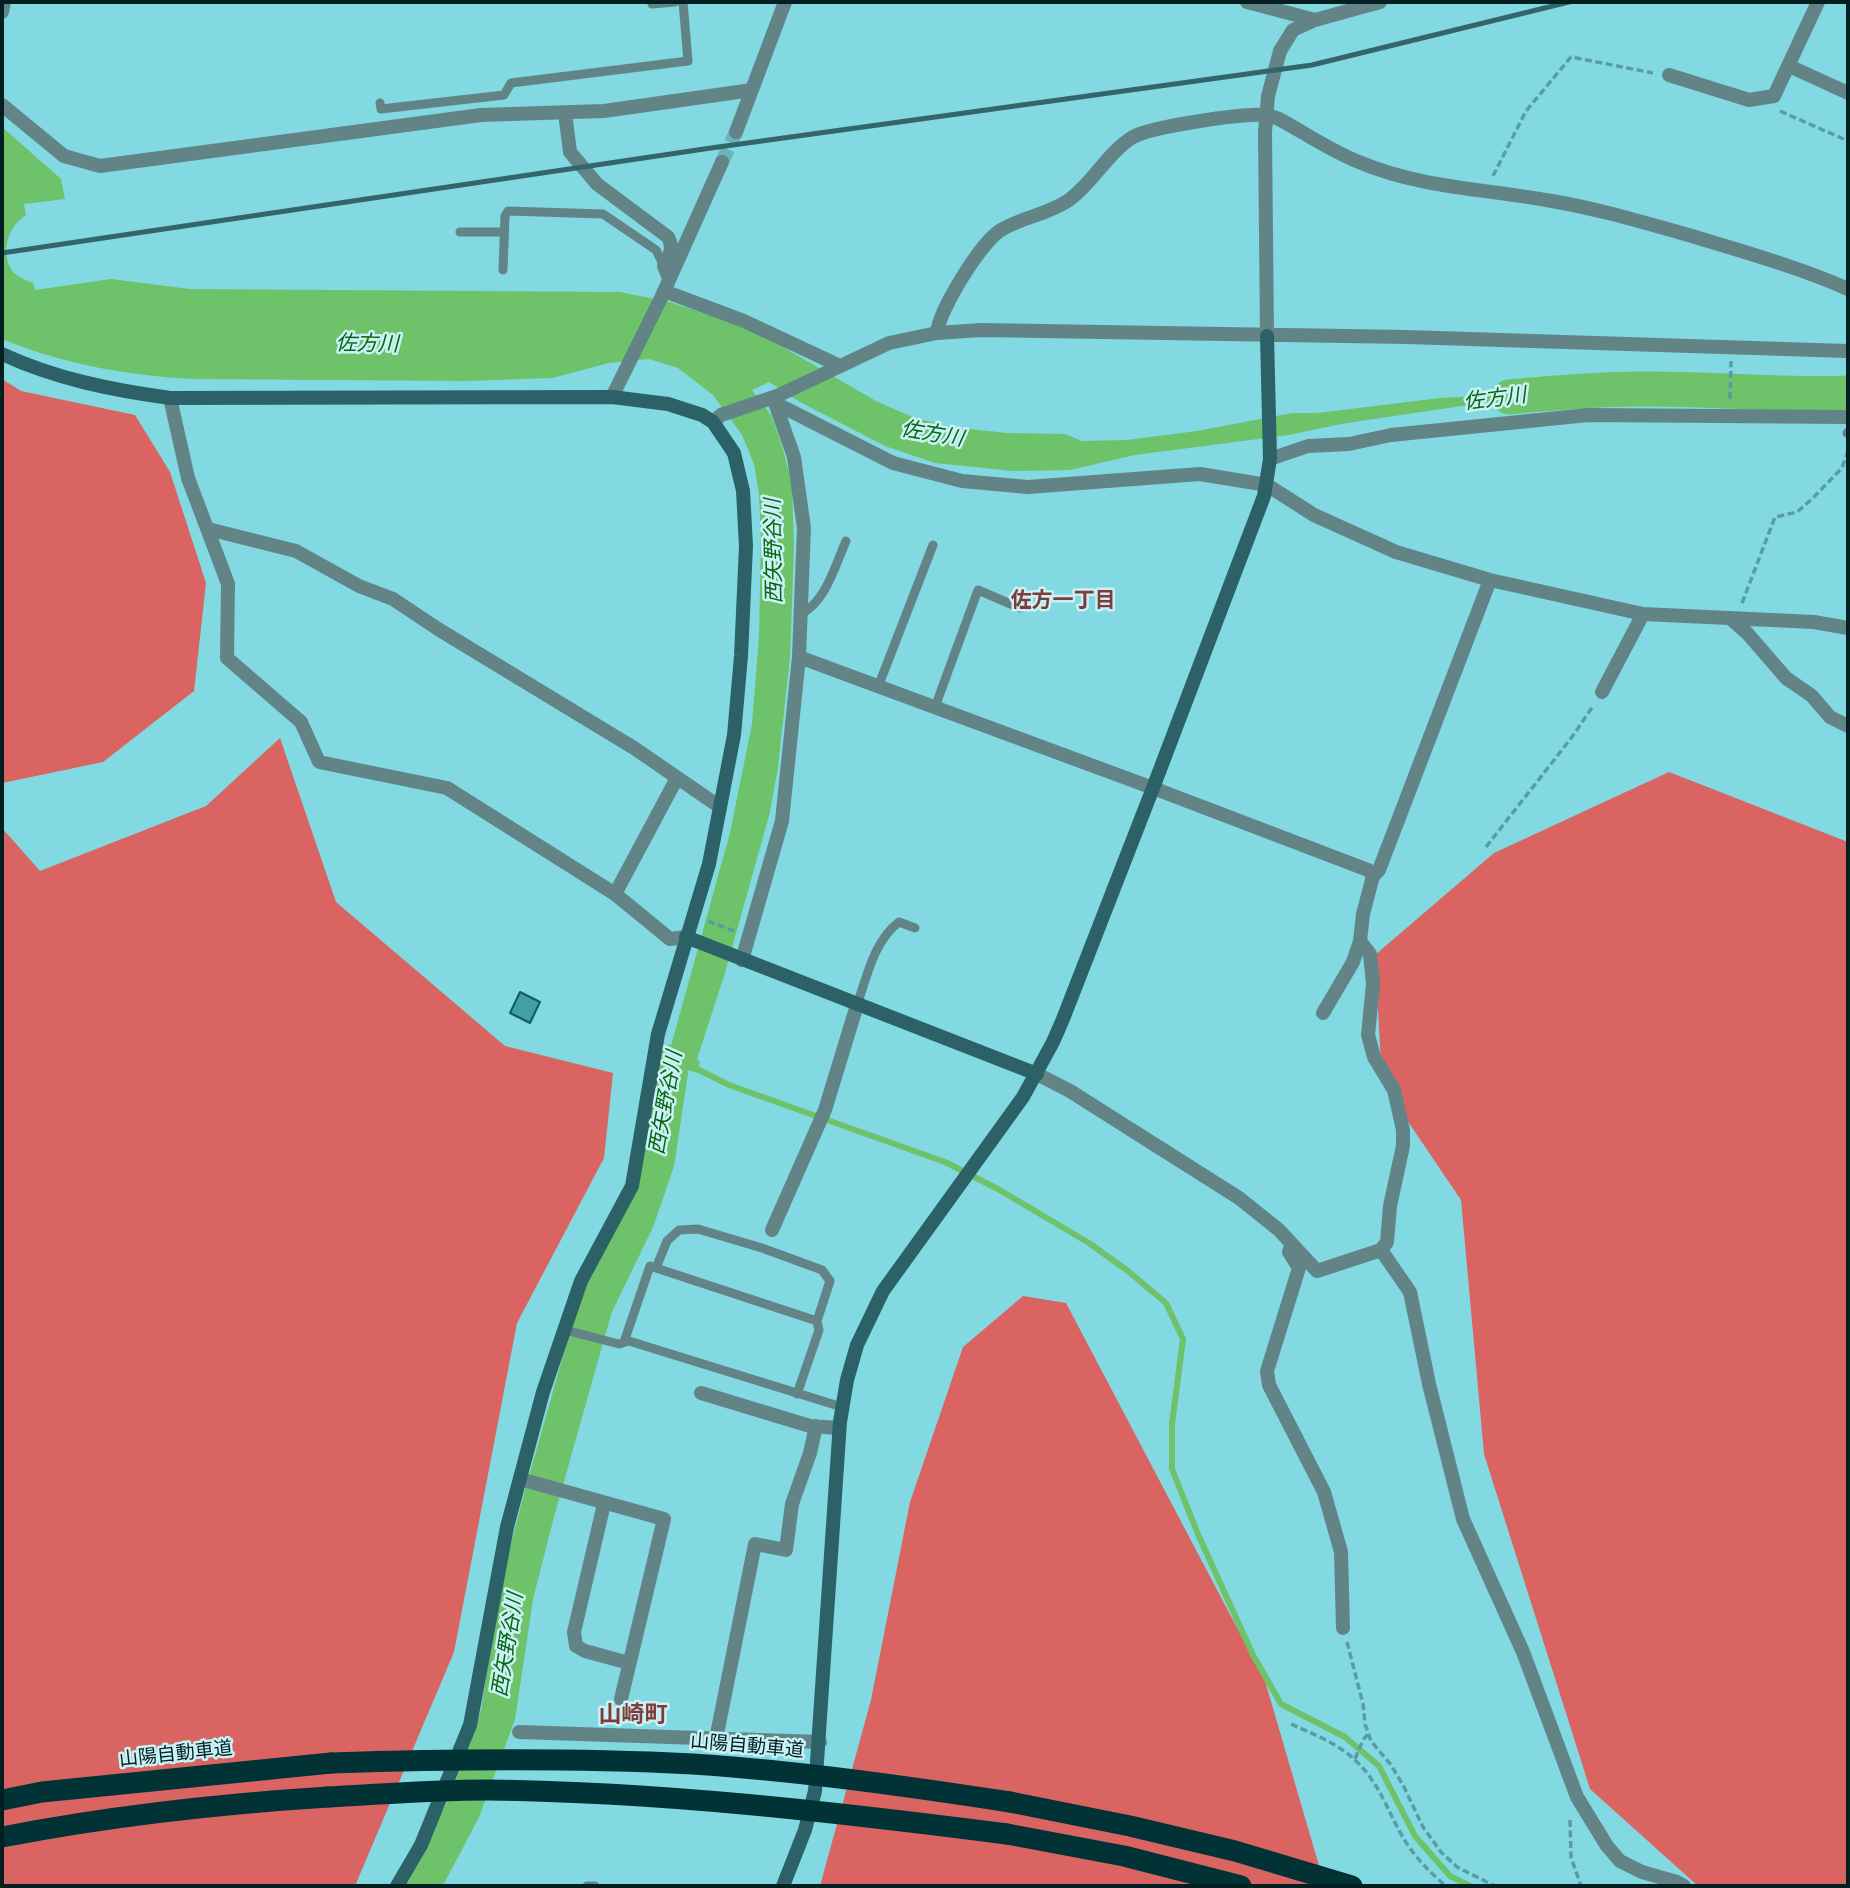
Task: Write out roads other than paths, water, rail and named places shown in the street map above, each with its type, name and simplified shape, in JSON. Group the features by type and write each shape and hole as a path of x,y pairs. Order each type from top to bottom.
{"highway":[{"name":"山陽自動車道","path":"2,1800 42,1792 331,1763 496,1758 695,1765 873,1781 1010,1802 1235,1851 1352,1886"},
{"path":"2,1837 64,1825 229,1803 487,1790 626,1795 846,1814 1007,1834 1124,1856 1232,1883"}],"street":[{"path":"2,12 4,2"},
{"path":"736,132 785,2"},
{"path":"1247,2 1315,20"},
{"path":"783,1886 805,1830 815,1791 839,1428 852,1361 870,1315 894,1274 1023,1097 1058,1030 1267,485 1270,455 1266,115 1268,96 1280,51 1293,30 1315,20 1380,2"},
{"path":"1669,75 1749,100 1774,96 1818,2"},
{"path":"1789,66 1848,93"},
{"path":"2,105 64,156 100,166 481,116 604,111 752,90"},
{"path":"565,113 570,152 597,184 668,236 672,243 665,283"},
{"path":"937,333 938,321 967,270 1000,231 1049,212 1071,199 1115,151 1134,136 1159,128 1266,115 1279,119 1358,162 1445,187 1553,201 1625,217 1728,247 1848,289"},
{"path":"615,390 722,162"},
{"path":"665,283 835,367"},
{"path":"2,354 84,383 170,398 615,390 717,418 773,399 890,343 937,333 981,330 1433,338 1848,351"},
{"path":"170,398 188,478 228,584 227,658 301,722 319,762 447,788 615,894 670,939 686,937 1037,1074 1070,1091 1239,1198 1279,1230 1317,1270 1381,1250 1387,1242 1390,1206 1403,1146 1403,1130 1394,1090 1374,1057 1368,1035 1373,984 1370,954 1360,941"},
{"path":"773,399 893,463 962,481 1028,487 1200,474 1267,485 1314,515 1396,552 1490,580 1643,614 1814,622 1848,628"},
{"path":"742,960 782,821 799,657 804,528 794,457 773,399"},
{"path":"1270,455 1308,446 1349,444 1391,435 1588,415 1848,418"},
{"path":"397,1886 421,1845 470,1725 507,1527 526,1480 543,1392 569,1331 581,1281 632,1186 658,1034 709,863 734,735 746,546 745,506 740,471 717,418"},
{"path":"208,529 296,551 359,586 393,600 634,748 720,807"},
{"path":"1323,1013 1353,962 1373,876 1379,870 1490,580"},
{"path":"1602,692 1643,614"},
{"path":"1733,618 1786,678 1812,696 1830,717 1848,726"},
{"path":"799,657 1344,860 1368,870 1373,876"},
{"path":"615,894 677,778"},
{"path":"772,1230 825,1110 857,1005"},
{"path":"1292,1244 1289,1252 1299,1268 1267,1371 1269,1385 1324,1492 1341,1552 1343,1628"},
{"path":"1381,1250 1410,1292 1429,1384 1463,1519 1523,1652 1577,1797 1607,1846 1620,1861 1642,1872 1684,1886"},
{"path":"701,1393 816,1426 839,1428"},
{"path":"716,1739 755,1544 786,1550 792,1503 810,1453 816,1426"},
{"path":"526,1480 664,1520 621,1699"},
{"path":"604,1504 574,1632 576,1646 629,1663"},
{"path":"519,1732 820,1742"}],"lane":[{"path":"652,4 675,2"},
{"path":"380,103 381,109 504,95 512,83 688,61 683,2"},
{"path":"503,270 505,216 508,211 603,214 656,250 665,283"},
{"path":"460,232 504,232"},
{"path":"801,614 814,608 846,541"},
{"path":"878,687 933,545"},
{"path":"935,707 978,590 1020,608"},
{"path":"857,1005 880,942 888,930 899,922 915,928"},
{"path":"656,1268 667,1241 679,1230 698,1229 822,1270 830,1281 817,1321 819,1330 797,1394"},
{"path":"762,1248 772,1230"},
{"path":"624,1342 650,1266 817,1321"},
{"path":"569,1331 619,1344 629,1341 842,1407"},
{"path":"587,1886 595,1886"}],"water":[{"path":"2,127 61,179 65,199 24,204 26,215 14,226 6,249 13,272 33,283 35,290 111,279 190,289 620,292 670,302 727,321 769,339 876,401 912,417 951,427 1007,433 1065,434 1082,441 1127,440 1197,431 1292,413 1318,413 1440,398 1555,392 1341,424 1289,435 1135,455 1070,470 1013,471 935,463 885,446 800,402 769,382 752,390 771,415 792,485 794,548 790,657 778,767 770,812 725,973 697,1059 700,1062 697,1073 686,1069 677,1073 671,1106 661,1107 667,1060 730,833 752,724 759,636 761,538 759,494 754,464 742,435 713,395 678,368 649,359 609,363 552,378 465,381 192,379 143,375 71,362 2,339"}],"waterway":[{"name":"佐方川","path":"1509,397 1622,389 1848,393"},
{"name":"西矢野谷川","path":"423,1886 463,1810 498,1715 516,1595 538,1509 595,1307 637,1220 657,1162 672,1062"},
{"path":"693,1067 729,1085 945,1162 998,1189 1089,1243 1166,1303 1183,1339 1172,1424 1172,1469 1197,1532 1253,1655 1281,1704 1345,1737 1379,1766 1415,1836 1450,1876 1470,1886"}],"tunnel":[{"path":"722,162 736,132"}],"railway":[{"path":"2,253 711,148 1312,65 1569,2"}],"district":[{"name":"佐方一丁目","path":"1063,602"},
{"name":"山崎町","path":"633,1716"}]}
